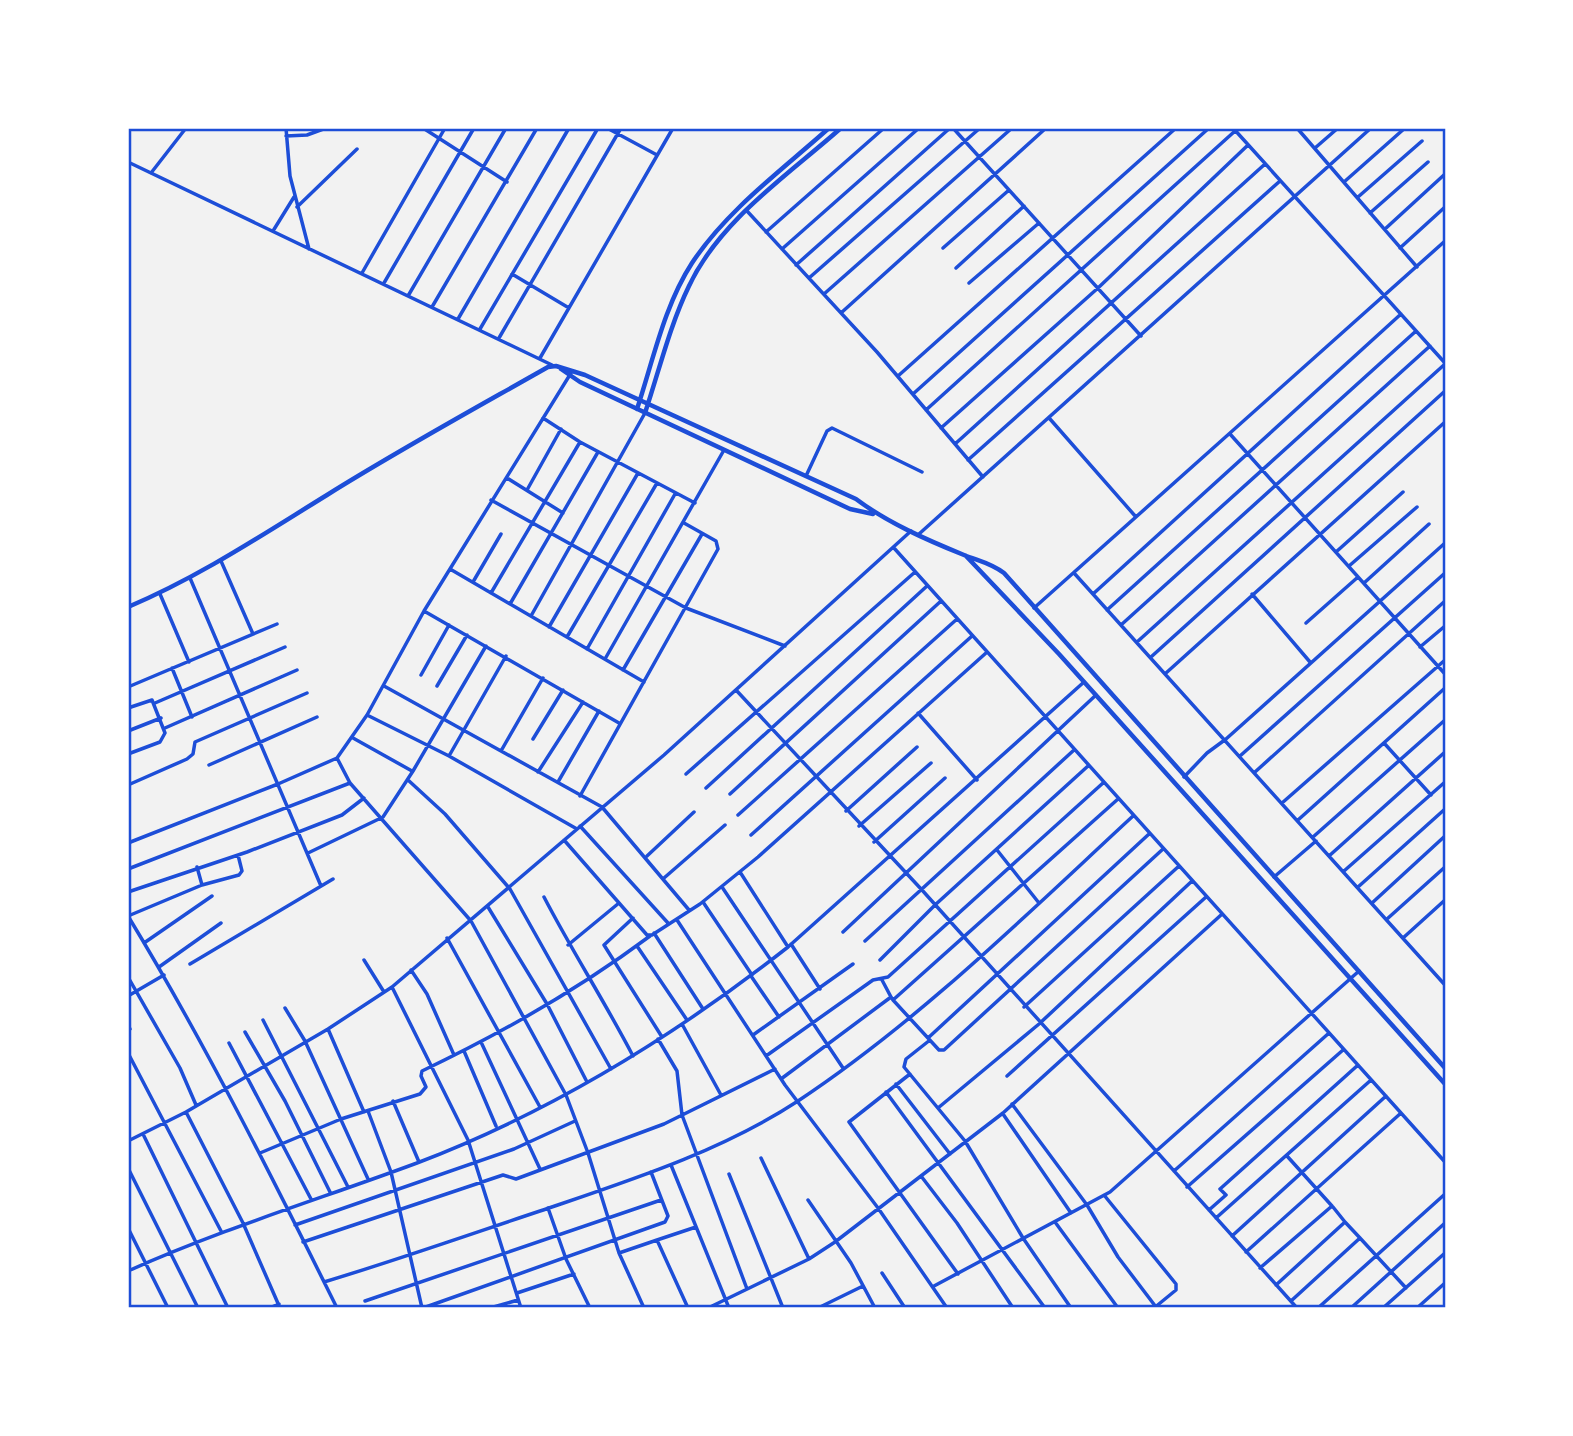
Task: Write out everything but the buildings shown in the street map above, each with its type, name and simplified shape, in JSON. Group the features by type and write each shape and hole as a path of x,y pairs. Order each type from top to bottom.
{"street":[{"path":"151,173 186,128"},
{"path":"286,128 294,197 309,249"},
{"path":"286,136 307,135 326,128"},
{"path":"423,128 508,182"},
{"path":"362,273 444,128"},
{"path":"384,283 474,128"},
{"path":"408,296 506,128"},
{"path":"432,307 508,182 537,128"},
{"path":"458,319 569,128"},
{"path":"480,329 598,128"},
{"path":"607,128 657,155"},
{"path":"499,338 621,128"},
{"path":"540,358 673,128"},
{"path":"637,409 674,299 691,265 717,229 829,128"},
{"path":"531,616 645,413 689,286 712,249 747,211 841,128"},
{"path":"766,232 884,128"},
{"path":"782,249 919,128"},
{"path":"796,265 951,128 1141,337"},
{"path":"809,278 980,128"},
{"path":"824,295 1012,128"},
{"path":"841,313 1046,128"},
{"path":"898,376 1176,128"},
{"path":"913,394 1209,128"},
{"path":"1315,148 1338,128"},
{"path":"919,534 1371,128"},
{"path":"1343,182 1405,128"},
{"path":"926,410 1083,272 1234,129 1445,363 1137,642"},
{"path":"1301,129 1417,267"},
{"path":"1357,198 1422,141"},
{"path":"941,428 1098,288 1248,145"},
{"path":"297,207 357,149"},
{"path":"128,162 499,338 645,413 850,509 877,515"},
{"path":"1370,213 1428,162"},
{"path":"955,444 1265,164"},
{"path":"1385,229 1445,174"},
{"path":"968,460 1280,181"},
{"path":"943,248 1009,190"},
{"path":"273,231 294,197"},
{"path":"956,268 1024,206"},
{"path":"1400,248 1445,207"},
{"path":"747,211 898,376 983,478"},
{"path":"969,283 1039,223"},
{"path":"1034,608 1445,241"},
{"path":"512,274 569,308"},
{"path":"1093,594 1401,314"},
{"path":"1107,610 1416,331"},
{"path":"1121,625 1277,487 1430,346"},
{"path":"128,607 160,594 221,561 328,494 554,365"},
{"path":"571,373 640,400 856,499 877,515 911,531 998,568 1445,1068"},
{"path":"128,843 337,758 367,715 424,611 571,373"},
{"path":"1151,657 1445,391"},
{"path":"543,418 580,442 695,503"},
{"path":"1049,418 1136,517"},
{"path":"1166,673 1445,422"},
{"path":"806,476 827,431 832,428 922,472"},
{"path":"527,489 561,429"},
{"path":"1230,434 1445,674"},
{"path":"491,593 580,442"},
{"path":"605,659 724,450"},
{"path":"510,604 598,452"},
{"path":"549,627 638,473"},
{"path":"507,478 563,513"},
{"path":"567,637 657,482"},
{"path":"1336,552 1403,492"},
{"path":"587,649 675,494"},
{"path":"491,500 686,608 785,646"},
{"path":"1349,566 1417,508"},
{"path":"580,796 719,549 716,541 684,523"},
{"path":"1364,583 1429,524"},
{"path":"128,1141 186,1112 328,1028 391,987 447,938 510,889 911,531"},
{"path":"473,582 501,534"},
{"path":"623,670 702,534"},
{"path":"1184,777 1206,753 1226,739 1445,543"},
{"path":"894,548 1445,1163"},
{"path":"966,556 1096,695 1445,1084"},
{"path":"221,561 253,634"},
{"path":"450,569 644,682"},
{"path":"686,774 915,572"},
{"path":"1074,573 1445,985"},
{"path":"1240,755 1445,573"},
{"path":"1306,623 1358,577"},
{"path":"190,578 321,886"},
{"path":"706,788 927,586"},
{"path":"160,594 189,662"},
{"path":"1252,594 1310,663"},
{"path":"730,794 941,601"},
{"path":"1255,772 1445,601"},
{"path":"424,611 619,723"},
{"path":"738,815 957,619"},
{"path":"128,687 277,624"},
{"path":"421,675 449,625"},
{"path":"1420,646 1445,626"},
{"path":"437,686 467,635"},
{"path":"751,835 972,636"},
{"path":"307,853 383,817 408,780 486,646"},
{"path":"155,704 285,647"},
{"path":"260,1153 341,1119 424,1091 420,1073 500,1033 592,978 668,923 703,902 986,653"},
{"path":"449,756 506,656"},
{"path":"1282,803 1445,660"},
{"path":"172,668 184,691 192,717"},
{"path":"165,729 242,697 297,670"},
{"path":"502,751 543,678"},
{"path":"128,1271 243,1223 419,1162 566,1095 633,1056 772,960 1046,719 1084,682"},
{"path":"384,686 602,807 647,856 689,910"},
{"path":"1298,821 1445,688"},
{"path":"533,739 563,690"},
{"path":"736,690 859,826 922,890 1009,991 1297,1308"},
{"path":"128,785 187,759 193,754 195,742 307,693"},
{"path":"843,932 1096,695"},
{"path":"128,708 149,700 155,704 165,729 164,738 160,742 128,754"},
{"path":"538,772 583,702"},
{"path":"557,783 599,711"},
{"path":"918,713 977,780"},
{"path":"367,715 449,756 578,827 668,923"},
{"path":"209,765 317,717"},
{"path":"128,731 161,719"},
{"path":"1274,877 1445,720"},
{"path":"353,738 413,771"},
{"path":"1384,743 1431,795"},
{"path":"846,811 916,747"},
{"path":"865,941 1074,750"},
{"path":"1329,856 1445,752"},
{"path":"337,758 350,783 383,817 471,921 566,1095 588,1153 619,1253 644,1308"},
{"path":"859,826 931,763"},
{"path":"880,960 935,905 1088,766"},
{"path":"874,842 945,778"},
{"path":"408,780 445,814 510,889 611,1069"},
{"path":"1343,872 1445,782"},
{"path":"128,869 350,783"},
{"path":"766,1056 873,980 882,980 1104,783"},
{"path":"128,892 342,816 364,798"},
{"path":"781,1079 892,998 1118,799"},
{"path":"1358,887 1445,809"},
{"path":"647,856 694,812"},
{"path":"324,1282 410,1256 671,1165 736,1136 797,1101 910,1018 1133,816"},
{"path":"664,878 725,825"},
{"path":"1071,1308 1023,1238 965,1141 910,1074 904,1062 1149,834"},
{"path":"1372,903 1445,836"},
{"path":"564,839 619,903 652,934 703,1009"},
{"path":"882,980 892,998 939,1050 944,1050 1163,849"},
{"path":"997,850 1040,903"},
{"path":"238,855 242,871 239,875 202,885 128,916 164,975 260,1153 337,1308"},
{"path":"1024,1007 1179,866"},
{"path":"197,867 202,885"},
{"path":"1387,919 1445,867"},
{"path":"740,872 820,989"},
{"path":"190,964 334,879"},
{"path":"938,1108 1039,1024 1192,881"},
{"path":"722,887 843,1068"},
{"path":"144,943 212,896"},
{"path":"544,897 568,945 592,978 633,1056"},
{"path":"1007,1076 1206,897"},
{"path":"1403,938 1445,900"},
{"path":"703,902 779,1017"},
{"path":"568,945 619,903"},
{"path":"488,907 547,1004 587,1083"},
{"path":"708,1308 809,1259 936,1165 1003,1113 1222,915"},
{"path":"633,918 604,945 660,1038 680,1079 682,1115 747,1289"},
{"path":"676,919 682,923 781,1079 934,1286 947,1308"},
{"path":"159,967 221,923"},
{"path":"447,938 540,1107"},
{"path":"637,946 687,1020"},
{"path":"364,960 384,992"},
{"path":"752,1035 853,964"},
{"path":"411,970 428,994 454,1055"},
{"path":"934,1286 1104,1195 1359,971"},
{"path":"128,996 164,975"},
{"path":"128,977 180,1068 196,1105"},
{"path":"391,987 468,1140 521,1308"},
{"path":"285,1007 305,1041 369,1179"},
{"path":"263,1020 348,1186"},
{"path":"682,1024 722,1096"},
{"path":"328,1028 391,1172 402,1209 423,1308 512,1279 668,1219 651,1172"},
{"path":"245,1032 303,1136 330,1192"},
{"path":"1173,1171 1329,1033"},
{"path":"481,1042 530,1142 540,1169"},
{"path":"229,1043 312,1199"},
{"path":"1188,1187 1344,1049"},
{"path":"464,1051 496,1127"},
{"path":"128,1053 220,1232"},
{"path":"1209,1210 1226,1195 1220,1189 1358,1065"},
{"path":"303,1242 506,1174 516,1179 588,1153 682,1115 775,1069"},
{"path":"910,1074 849,1122 958,1274"},
{"path":"1216,1219 1371,1080"},
{"path":"896,1084 950,1154"},
{"path":"886,1092 936,1165 1045,1308"},
{"path":"1231,1236 1386,1096"},
{"path":"393,1101 419,1162"},
{"path":"1012,1104 1087,1205 1118,1257 1155,1307 1175,1290 1176,1284 1104,1195"},
{"path":"186,1112 243,1223 279,1306 269,1308"},
{"path":"1003,1113 1071,1213"},
{"path":"1246,1252 1401,1113"},
{"path":"295,1225 530,1142 576,1121"},
{"path":"142,1133 228,1308"},
{"path":"1286,1156 1405,1288"},
{"path":"761,1158 809,1259"},
{"path":"671,1165 729,1308"},
{"path":"128,1168 198,1308"},
{"path":"729,1174 783,1308"},
{"path":"921,1176 957,1223 980,1263 1013,1308"},
{"path":"1318,1308 1445,1194"},
{"path":"808,1199 835,1242 852,1263 875,1308"},
{"path":"365,1301 504,1256 661,1200"},
{"path":"1260,1268 1332,1206"},
{"path":"548,1208 566,1259 590,1308"},
{"path":"1055,1221 1118,1308"},
{"path":"1276,1285 1345,1222"},
{"path":"1352,1308 1445,1223"},
{"path":"619,1253 696,1227"},
{"path":"128,1228 168,1308"},
{"path":"1291,1301 1360,1238"},
{"path":"657,1240 688,1308"},
{"path":"1383,1308 1445,1253"},
{"path":"882,1273 905,1308"},
{"path":"516,1293 574,1274"},
{"path":"1417,1308 1445,1283"},
{"path":"818,1308 863,1286"},
{"path":"489,1308 518,1300"}]}
